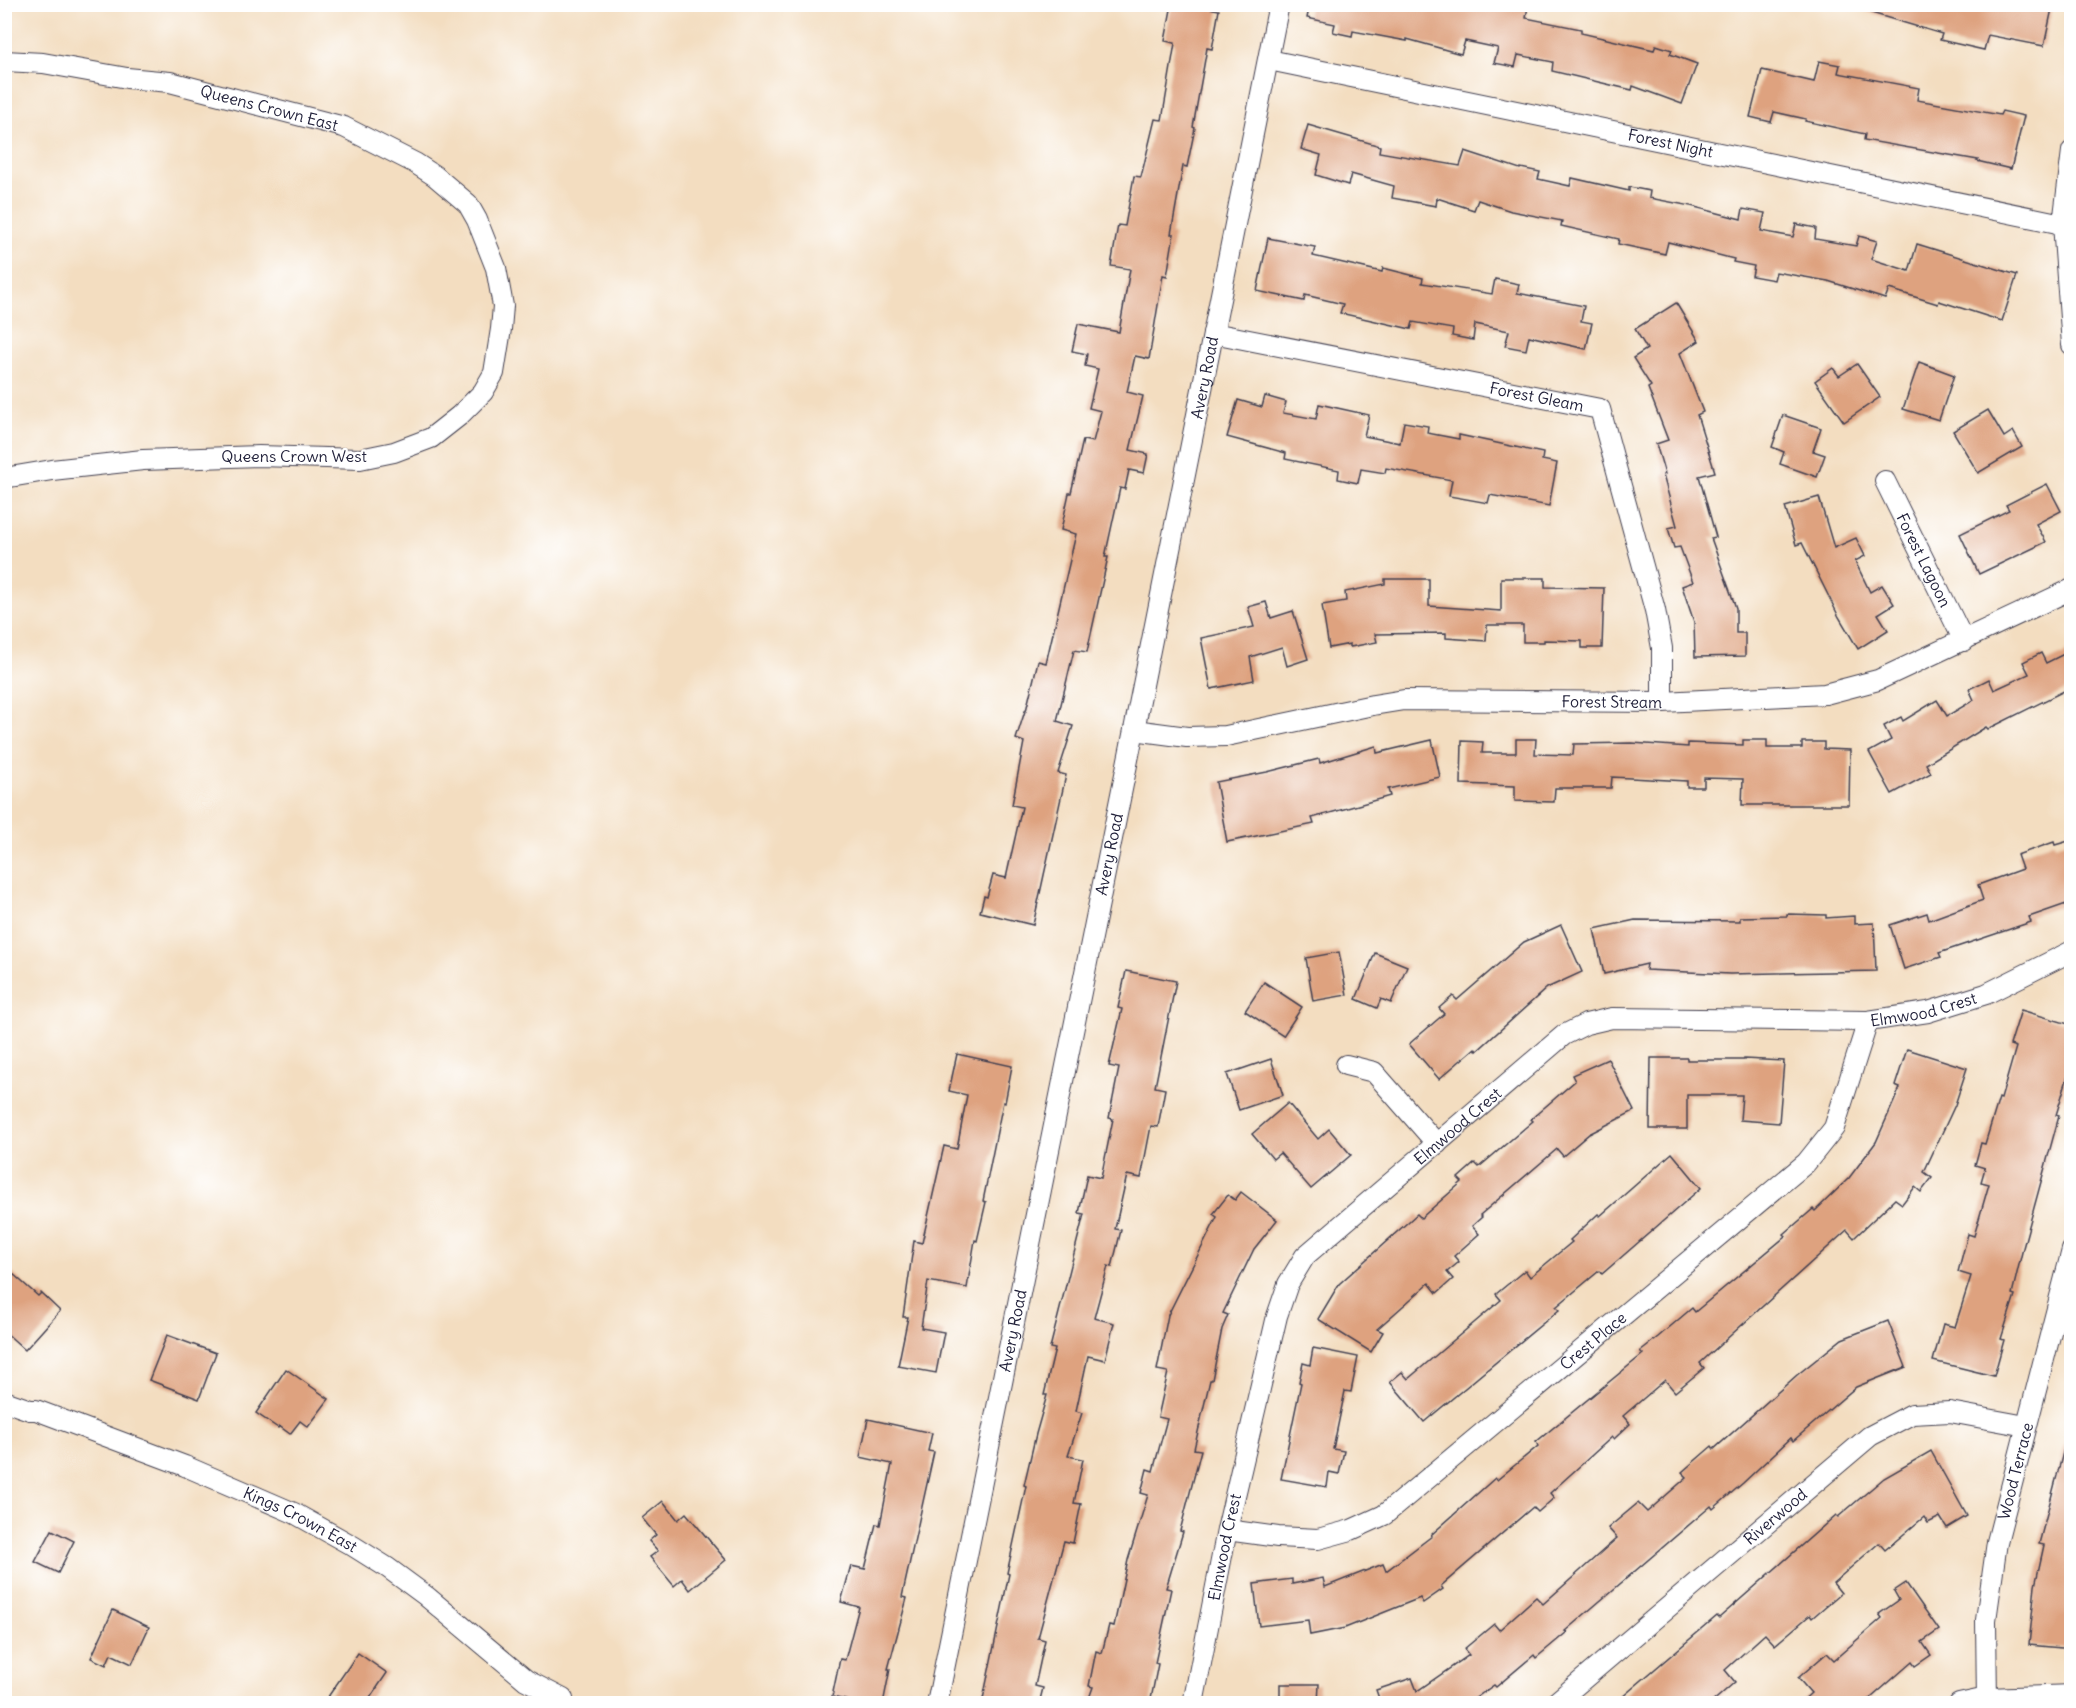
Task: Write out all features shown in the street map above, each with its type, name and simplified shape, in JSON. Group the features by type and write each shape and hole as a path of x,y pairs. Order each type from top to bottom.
{"street":[{"name":"Avery Road","path":"936,1704 1279,4"},
{"name":"Forest Night","path":"1269,60 2067,225"},
{"name":"Queens Crown East","path":"4,61 44,63 127,78 170,82 344,127 435,176 468,204 488,245"},
{"path":"2072,151 2067,225 2072,345"},
{"name":"Queens Crown West","path":"4,478 52,470 177,458 259,456 360,459 394,452 431,438 459,416 483,392 494,373 503,306 496,268 488,245"},
{"name":"Forest Gleam","path":"1213,333 1600,410 1655,610 1662,648 1662,702"},
{"name":"Forest Lagoon","path":"1884,481 1964,641"},
{"name":"Forest Stream","path":"1134,730 1187,737 1226,736 1404,700 1662,702 1825,694 1878,680 2072,590"},
{"name":"Elmwood Crest","path":"1193,1704 1227,1530 1276,1316 1288,1284 1305,1256 1564,1035 1586,1024 1612,1018 1868,1021 1928,1012 1986,994 2072,951"},
{"name":"Crest Place","path":"1227,1530 1278,1537 1318,1539 1351,1530 1384,1515 1806,1163 1834,1128 1868,1021"},
{"path":"1346,1065 1374,1072 1437,1144"},
{"name":"Wood Terrace","path":"1987,1701 1986,1620 1997,1542 2072,1250"},
{"name":"Kings Crown East","path":"4,1401 36,1410 185,1466 294,1513 353,1545 388,1568 426,1596 526,1680 563,1699"},
{"name":"Riverwood","path":"1554,1704 1870,1436 1912,1414 1950,1412 2026,1426"},
{"path":"1959,1704 2072,1695"}],"building":[{"path":"1172,4 1188,4 1219,10 1212,49 1207,48 1187,167 1183,166 1171,234 1174,234 1167,276 1163,275 1149,359 1135,356 1127,392 1143,396 1130,450 1148,454 1144,473 1129,470 1125,489 1120,488 1105,557 1108,557 1087,652 1074,650 1057,721 1073,726 1058,773 1066,775 1033,925 980,912 993,875 1006,878 1022,807 1012,805 1024,742 1016,739 1026,711 1038,661 1046,663 1076,534 1061,530 1069,493 1071,493 1083,440 1093,442 1101,411 1089,408 1098,369 1085,366 1087,354 1072,351 1078,324 1119,332 1130,269 1111,266 1118,225 1125,226 1134,176 1141,177 1155,119 1162,120 1175,43 1165,41"},
{"path":"1310,4 1520,4 1528,6 1526,18 1581,29 1581,33 1654,50 1656,45 1672,50 1670,54 1697,64 1682,104 1633,86 1632,90 1552,71 1553,62 1518,55 1515,67 1494,63 1498,48 1465,41 1461,54 1407,39 1407,41 1353,31 1352,36 1333,32 1335,24 1307,18"},
{"path":"1859,4 2053,4 2044,46 1988,35 1984,50 1940,40 1942,34 1858,9"},
{"path":"1819,61 1840,65 1838,73 1919,88 1917,100 2000,115 2002,111 2024,116 2011,169 1978,160 1864,140 1865,134 1774,112 1771,122 1750,117 1762,70 1814,82"},
{"path":"1308,125 1380,146 1379,152 1460,166 1465,151 1520,169 1540,172 1538,179 1570,186 1572,178 1629,191 1629,187 1650,191 1649,198 1741,219 1743,209 1765,213 1761,231 1793,237 1796,224 1816,228 1815,239 1856,246 1859,236 1877,241 1871,259 1909,271 1917,244 2017,275 2002,321 1939,301 1938,304 1889,289 1885,299 1828,281 1776,272 1774,280 1752,276 1754,266 1668,242 1665,254 1618,244 1619,239 1561,226 1562,221 1511,211 1478,200 1474,210 1437,198 1436,206 1392,198 1394,186 1351,174 1348,185 1316,175 1321,155 1301,149"},
{"path":"1268,238 1315,247 1313,256 1382,272 1383,268 1423,278 1422,283 1492,294 1495,279 1519,284 1517,293 1584,306 1581,321 1592,323 1586,349 1529,336 1526,350 1505,346 1509,331 1475,324 1473,340 1452,336 1453,329 1413,322 1411,329 1340,313 1343,304 1305,295 1304,301 1257,291"},
{"path":"1676,303 1699,341 1680,353 1703,412 1697,415 1715,472 1699,476 1716,537 1711,538 1736,608 1736,633 1745,633 1745,656 1695,657 1694,622 1682,586 1693,582 1680,547 1674,548 1668,528 1677,526 1656,444 1668,440 1648,388 1651,386 1633,358 1647,349 1635,329"},
{"path":"1919,362 1954,375 1939,420 1903,409"},
{"path":"1857,364 1880,397 1844,422 1815,381 1833,368 1839,376"},
{"path":"1265,396 1286,402 1283,413 1316,419 1319,404 1369,415 1364,436 1400,443 1404,422 1428,426 1427,433 1459,439 1459,435 1543,453 1542,460 1557,463 1549,506 1490,495 1488,503 1449,496 1452,480 1386,468 1385,473 1361,469 1358,483 1338,479 1339,470 1285,459 1286,453 1227,437 1238,400 1262,407"},
{"path":"1988,410 2004,437 2013,431 2022,447 1978,473 1953,431"},
{"path":"1783,415 1821,428 1813,451 1825,455 1817,477 1780,464 1784,452 1772,447"},
{"path":"2047,484 2061,511 2036,524 2046,542 1979,574 1960,534 2009,510 2006,505"},
{"path":"1819,497 1834,548 1856,538 1865,556 1855,561 1870,592 1882,585 1894,604 1878,614 1888,630 1858,649 1839,617 1802,543 1796,545 1785,507"},
{"path":"1501,578 1545,578 1545,587 1604,588 1602,648 1582,648 1582,641 1523,642 1523,625 1487,625 1486,641 1446,638 1446,633 1375,634 1377,642 1329,648 1322,605 1346,601 1345,592 1385,584 1385,579 1429,579 1429,606 1501,611"},
{"path":"1266,602 1271,618 1293,611 1308,659 1287,666 1282,647 1250,657 1254,680 1211,689 1201,638 1254,627 1248,607"},
{"path":"2072,650 2072,687 1988,729 1986,727 1926,764 1931,773 1892,794 1869,752 1891,740 1884,726 1901,717 1903,721 1937,700 1947,716 1974,700 1969,689 1989,679 1994,690 2029,674 2023,662 2041,653 2046,663"},
{"path":"1516,739 1536,739 1535,754 1573,755 1574,744 1632,743 1688,747 1688,743 1743,745 1743,740 1767,740 1767,748 1802,748 1802,742 1824,742 1824,749 1850,750 1849,805 1742,805 1743,779 1704,778 1704,787 1687,787 1687,781 1612,777 1611,788 1555,788 1554,802 1515,801 1515,786 1461,784 1462,741 1483,742 1482,753 1516,753"},
{"path":"1432,740 1440,777 1388,789 1390,796 1312,818 1314,824 1227,842 1216,782 1319,759 1320,763 1376,746 1377,753"},
{"path":"2072,840 2072,902 2029,917 2031,922 1939,953 1941,957 1904,969 1890,925 1927,913 1929,920 1983,900 1978,885 2022,869 2017,855 2054,842 2055,845"},
{"path":"1787,914 1826,915 1826,918 1854,916 1854,924 1874,923 1876,971 1730,974 1646,970 1647,964 1604,974 1594,929 1635,920 1740,921 1740,917 1787,916"},
{"path":"1561,925 1582,972 1547,988 1477,1051 1475,1048 1439,1079 1409,1044 1444,1014 1439,1008 1453,996 1457,1000 1524,942"},
{"path":"1339,952 1347,995 1313,1001 1306,958"},
{"path":"1375,953 1407,966 1391,1003 1381,999 1377,1008 1356,999"},
{"path":"1126,971 1176,981 1155,1087 1165,1089 1158,1127 1151,1126 1141,1178 1127,1175 1115,1229 1121,1230 1112,1267 1108,1266 1094,1318 1114,1323 1105,1360 1088,1356 1076,1411 1082,1413 1068,1456 1083,1459 1074,1503 1081,1504 1073,1543 1064,1541 1038,1638 1045,1640 1035,1686 1043,1688 1039,1704 982,1704 1026,1486 1024,1485 1047,1395 1044,1395 1055,1349 1050,1348 1084,1214 1079,1213 1087,1175 1101,1178 1113,1119 1109,1118 1119,1068 1109,1066 1122,1009 1118,1008"},
{"path":"1264,982 1302,1007 1283,1036 1245,1011"},
{"path":"2021,1010 2072,1025 2072,1063 2056,1115 2059,1116 2023,1248 2012,1294 2015,1295 2001,1339 2004,1340 1994,1376 1933,1361 1943,1324 1955,1327 1971,1276 1958,1272 1968,1234 1974,1236 1989,1184 1981,1182 1985,1168 1975,1165 1981,1143 1985,1144 1999,1098 2001,1099 2016,1047 2010,1045"},
{"path":"1907,1049 1967,1068 1955,1105 1924,1172 1932,1178 1921,1192 1915,1187 1902,1204 1895,1199 1854,1238 1847,1230 1700,1363 1704,1368 1675,1392 1665,1380 1623,1416 1630,1424 1614,1439 1612,1437 1550,1493 1554,1498 1538,1512 1533,1507 1441,1586 1443,1589 1423,1603 1420,1598 1345,1628 1310,1635 1308,1620 1259,1626 1254,1584 1292,1579 1292,1584 1323,1578 1325,1587 1383,1564 1386,1571 1432,1536 1495,1478 1497,1480 1538,1446 1536,1442 1643,1354 1640,1351 1692,1308 1695,1312 1786,1236 1784,1234 1813,1209 1815,1211 1849,1178 1876,1142 1900,1088 1895,1086"},
{"path":"957,1054 1012,1066 967,1288 928,1281 921,1328 944,1332 936,1373 898,1366 908,1317 903,1317 914,1241 922,1243 944,1146 957,1149 967,1095 949,1091"},
{"path":"1651,1058 1784,1061 1779,1123 1740,1120 1742,1095 1687,1095 1687,1129 1650,1129"},
{"path":"1271,1059 1283,1095 1239,1110 1227,1074"},
{"path":"1608,1059 1634,1111 1589,1134 1563,1156 1557,1149 1480,1215 1482,1217 1472,1226 1479,1234 1454,1256 1459,1262 1447,1272 1453,1279 1437,1293 1429,1283 1377,1329 1383,1332 1371,1352 1318,1319 1339,1284 1417,1214 1421,1218 1462,1182 1458,1178 1475,1163 1479,1167 1533,1121 1531,1119 1575,1081 1572,1075"},
{"path":"1288,1103 1318,1139 1329,1129 1351,1155 1311,1189 1280,1153 1273,1159 1252,1134"},
{"path":"1672,1153 1701,1188 1602,1274 1599,1271 1556,1307 1559,1310 1424,1422 1390,1382 1402,1372 1408,1379 1501,1300 1496,1294 1525,1270 1530,1277 1572,1242 1570,1240 1598,1214 1600,1216"},
{"path":"1241,1192 1277,1220 1254,1249 1223,1313 1228,1315 1222,1329 1212,1380 1210,1380 1194,1449 1201,1450 1180,1531 1183,1532 1166,1588 1171,1589 1155,1663 1158,1664 1150,1704 1087,1704 1093,1687 1089,1686 1096,1651 1102,1653 1109,1625 1114,1626 1128,1560 1148,1495 1141,1493 1147,1469 1153,1471 1167,1419 1158,1417 1168,1372 1157,1370 1168,1315 1217,1217 1213,1214 1228,1195 1235,1200"},
{"path":"4,1266 38,1296 41,1293 60,1311 25,1350 4,1331"},
{"path":"1888,1321 1906,1367 1856,1387 1793,1441 1791,1438 1713,1509 1711,1506 1536,1658 1534,1655 1496,1687 1494,1685 1467,1704 1381,1704 1376,1690 1412,1678 1417,1691 1469,1655 1464,1649 1494,1624 1499,1630 1536,1597 1543,1604 1617,1538 1608,1528 1638,1503 1647,1512 1687,1477 1682,1472 1712,1446 1714,1449 1797,1375 1842,1339"},
{"path":"167,1335 216,1353 199,1399 149,1380"},
{"path":"1313,1348 1358,1357 1351,1392 1345,1391 1333,1449 1344,1451 1339,1474 1329,1472 1327,1487 1281,1479 1303,1363 1310,1365"},
{"path":"286,1369 329,1399 308,1427 300,1421 290,1434 256,1413"},
{"path":"868,1419 932,1433 928,1451 934,1452 902,1597 907,1598 888,1669 890,1669 883,1704 863,1704 832,1697 840,1659 845,1660 859,1607 841,1602 851,1566 865,1569 876,1524 880,1525 892,1464 860,1457"},
{"path":"2066,1441 2072,1442 2072,1649 2029,1645 2035,1586 2044,1545 2039,1544"},
{"path":"1931,1451 1967,1516 1947,1528 1940,1517 1928,1523 1924,1517 1885,1550 1879,1543 1833,1583 1841,1593 1812,1618 1810,1615 1775,1645 1765,1634 1725,1670 1735,1682 1710,1704 1614,1704 1717,1616 1719,1618 1836,1515 1838,1517 1884,1478"},
{"path":"663,1501 678,1520 686,1513 726,1560 690,1590 682,1579 674,1586 650,1557 658,1551 649,1541 656,1535 642,1518"},
{"path":"52,1530 74,1541 58,1573 35,1562"},
{"path":"1906,1583 1939,1630 1922,1642 1931,1655 1915,1666 1912,1662 1864,1704 1799,1704 1811,1693 1798,1678 1827,1653 1834,1660 1882,1618 1879,1614 1899,1600 1894,1591"},
{"path":"113,1610 149,1627 132,1664 111,1654 106,1665 91,1658"},
{"path":"358,1653 387,1673 366,1704 323,1704"},
{"path":"1280,1684 1319,1684 1318,1704 1280,1704"}]}
